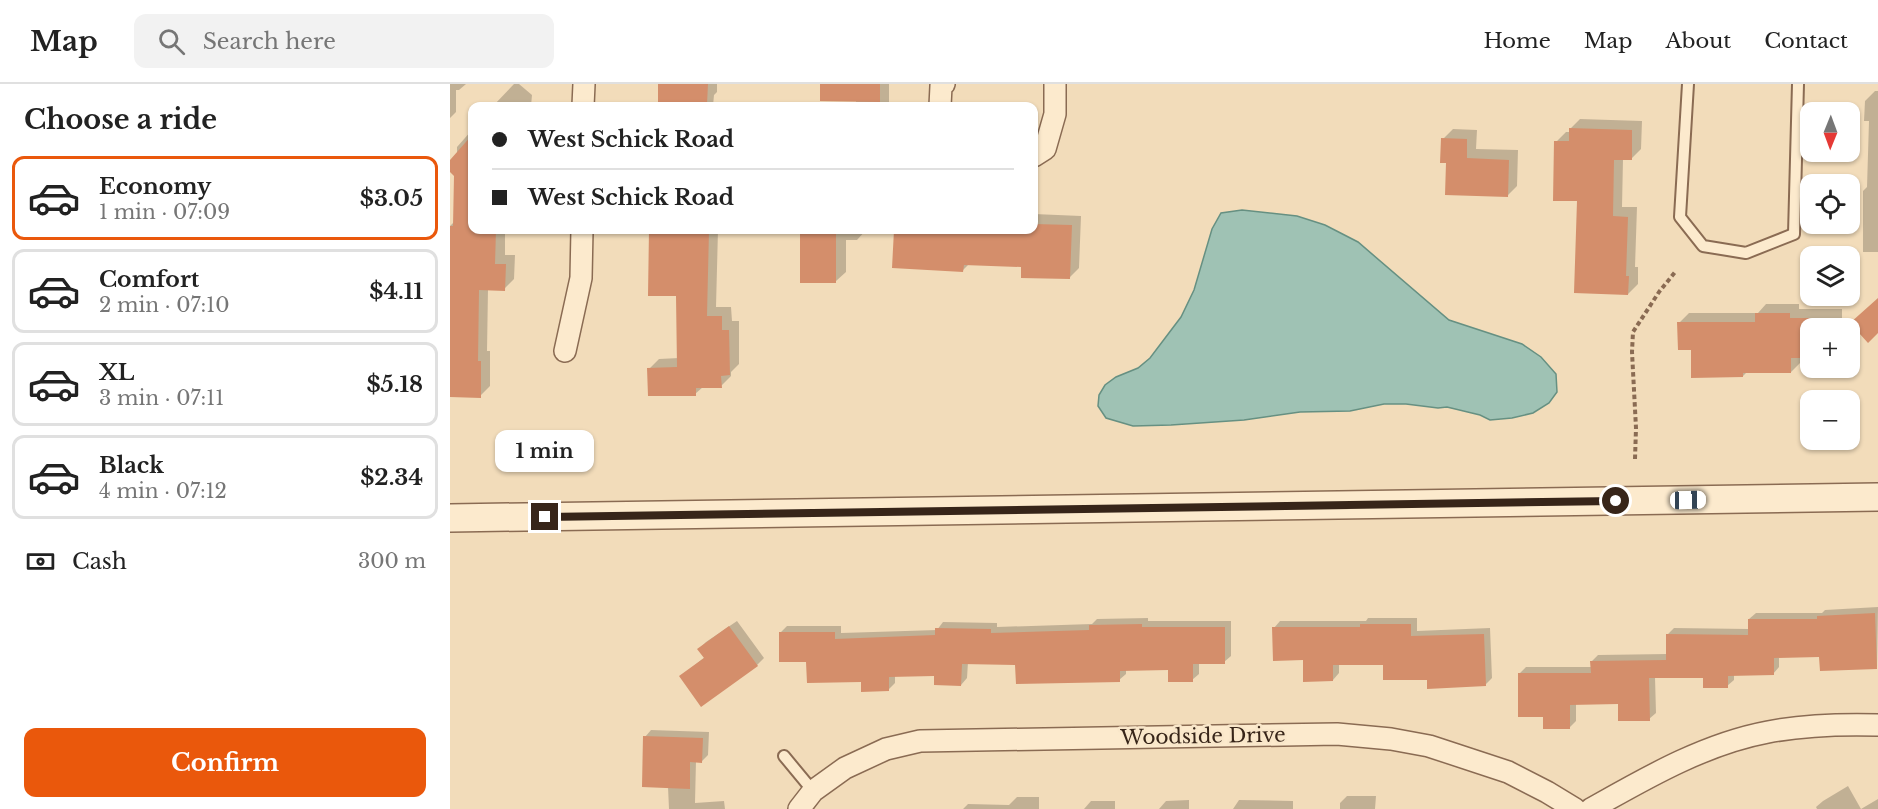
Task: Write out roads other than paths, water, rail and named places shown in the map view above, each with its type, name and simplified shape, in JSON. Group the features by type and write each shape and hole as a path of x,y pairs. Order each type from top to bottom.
{"street":[{"path":"583,102 584,84"},
{"path":"940,102 941,86 944,84"},
{"path":"1038,153 1045,149 1055,114 1055,84"},
{"path":"565,351 581,278 582,234"},
{"path":"450,518 1878,497"},
{"path":"1591,809 1691,757 1737,740 1766,732 1812,726 1878,725"},
{"name":"Woodside Drive","path":"819,786 845,768 870,755 920,741 1337,734 1391,739 1429,746 1508,772 1575,809"},
{"path":"799,809 819,786"}],"lane":[{"path":"1688,84 1680,217 1703,246 1746,253 1794,234 1798,84"},
{"path":"784,756 819,786"}]}
